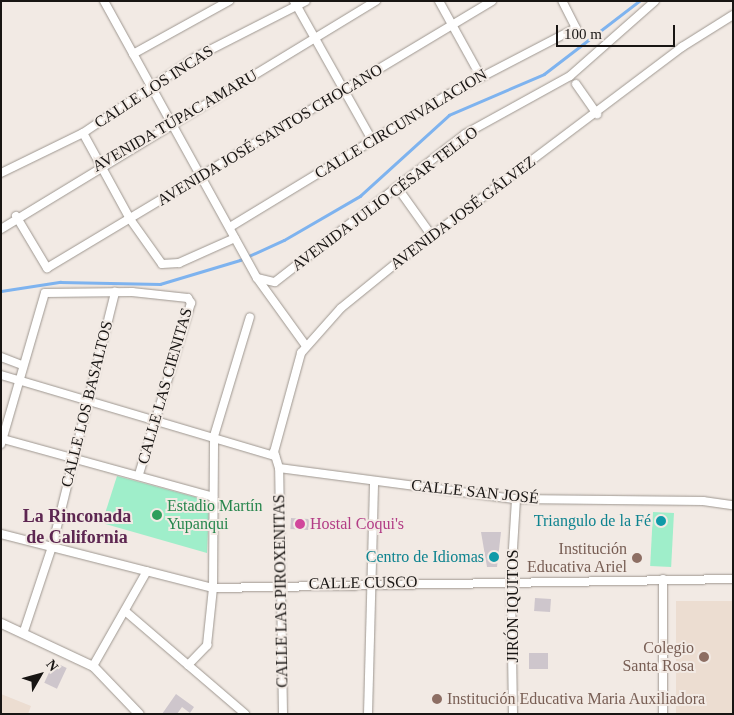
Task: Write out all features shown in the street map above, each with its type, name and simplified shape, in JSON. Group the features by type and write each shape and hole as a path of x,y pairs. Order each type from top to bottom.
{"street":[{"path":"104,1 174,126 204,175 257,278 306,346"},
{"path":"133,54 228,1"},
{"name":"CALLE LOS INCAS","path":"1,173 83,133 196,57 295,4 306,1"},
{"name":"AVENIDA TÚPAC AMARU","path":"1,229 16,216 102,163 174,126 376,1"},
{"path":"439,1 481,77"},
{"name":"AVENIDA JOSÉ SANTOS CHOCANO","path":"16,216 47,268 454,26 492,1"},
{"name":"CALLE CIRCUNVALACION","path":"230,227 372,140 481,77 576,28 562,1"},
{"name":"AVENIDA JULIO CÉSAR TELLO","path":"257,278 275,282 465,134 570,76 655,1"},
{"path":"295,4 316,37 372,140"},
{"name":"AVENIDA JOSÉ GÁLVEZ","path":"278,468 275,456 291,375 306,346 353,297 597,114 682,47 733,15"},
{"path":"576,84 597,114"},
{"path":"83,133 102,163 130,219 162,264 179,263 235,238"},
{"path":"397,187 432,236"},
{"path":"115,292 45,293 41,299 2,442 73,456 214,497"},
{"name":"CALLE LAS CIENITAS","path":"115,292 188,298 191,303 139,474"},
{"name":"CALLE LOS BASALTOS","path":"24,631 52,547 115,292"},
{"path":"188,664 207,645 213,588 214,436 250,317"},
{"path":"1,357 22,365"},
{"path":"1,375 214,436 275,456"},
{"name":"CALLE SAN JOSÉ","path":"278,468 516,499 733,505"},
{"name":"CALLE LAS PIROXENITAS","path":"278,468 283,714"},
{"path":"368,714 373,584 374,481"},
{"name":"JIRÓN IQUITOS","path":"513,714 511,581 516,499"},
{"name":"CALLE CUSCO","path":"1,534 213,588 281,584 733,579"},
{"path":"93,666 147,571"},
{"path":"663,579 663,714"},
{"path":"125,611 245,714"},
{"path":"1,623 24,631 93,666 139,714"}],"shaded area":[{"name":"Colegio Santa Rosa","path":"676,601 733,601 733,714 676,714"},
{"path":"1,694 31,706 28,714 1,714"}],"green space":[{"name":"Estadio Martín Yupanqui","path":"117,476 202,499 209,506 207,553 102,523"},
{"path":"653,512 674,513 671,567 650,566"}],"building":[{"name":"Hostal Coqui's","path":"291,518 309,519 308,530 290,529"},
{"path":"481,532 501,532 497,567 487,567"},
{"path":"535,598 551,599 550,612 534,611"},
{"path":"529,653 548,653 548,669 529,669"},
{"path":"54,662 67,668 57,689 44,683"},
{"path":"176,694 194,707 190,713 182,707 177,714 162,714"}],"waterway":[{"path":"1,291 60,282 160,284 240,260 284,240 360,196 449,115 544,74 639,1"}],"place":[{"name":"Estadio Martín Yupanqui","path":"157,515"},
{"name":"Triangulo de la Fé","path":"661,521"},
{"name":"Hostal Coqui's","path":"300,524"},
{"name":"Centro de Idiomas","path":"494,557"},
{"name":"Institución Educativa Ariel","path":"637,558"},
{"name":"Colegio Santa Rosa","path":"704,657"},
{"name":"Institución Educativa Maria Auxiliadora","path":"437,699"}],"district":[{"name":"La Rinconada de California","path":"77,527"}]}
